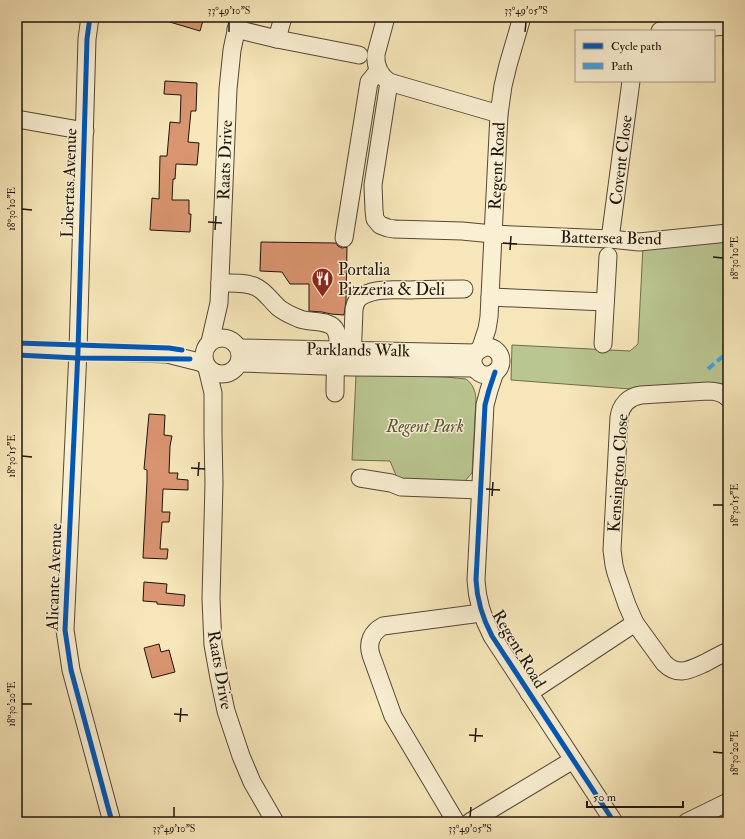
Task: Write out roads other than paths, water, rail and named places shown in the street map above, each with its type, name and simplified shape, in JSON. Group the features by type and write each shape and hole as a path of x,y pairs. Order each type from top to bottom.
{"street":[{"name":"Libertas Avenue","path":"78,351 87,39 90,17"},
{"path":"277,40 283,17"},
{"path":"386,17 376,54 376,66 384,76 500,114"},
{"name":"Regent Road","path":"522,17 503,86 500,114 489,317 481,363 489,390 485,405 480,490 476,580 478,602 481,613 492,636 614,822"},
{"path":"238,23 277,40 359,55"},
{"name":"Raats Drive","path":"209,343 219,303 228,89 238,23"},
{"path":"674,30 728,26"},
{"path":"344,238 369,82 384,76"},
{"name":"Battersea Bend","path":"384,76 373,185 374,210 376,219 381,226 388,228 610,239 639,242 728,233"},
{"name":"Covent Close","path":"610,239 631,82"},
{"path":"17,119 85,131"},
{"path":"603,344 608,256"},
{"path":"220,283 257,287 280,309 289,314 305,321 322,322 331,325 336,331 344,358"},
{"path":"335,392 353,327 355,304 364,294 374,291 387,290 464,289"},
{"path":"490,297 605,302"},
{"name":"Raats Drive","path":"214,483 222,391 236,356 219,303"},
{"name":"Regent Road","path":"489,317 497,352"},
{"path":"17,349 167,354 199,362 219,375 224,375 236,356 227,338 215,339 209,343 167,354"},
{"path":"207,366 204,355 209,343"},
{"name":"Parklands Walk","path":"236,356 481,363 484,348 489,347 497,352"},
{"name":"Alicante Avenue","path":"78,351 65,630 71,670 112,822"},
{"name":"Raats Drive","path":"207,366 213,393 214,483 212,600 213,645 217,672 226,711 241,756 252,782 275,822"},
{"name":"Kensington Close","path":"728,398 720,392 714,391 641,395 628,400 622,408 619,417 612,556 627,605 635,623 664,663 671,669 676,671 691,669 728,651"},
{"path":"360,478 391,483 402,487 480,490"},
{"path":"456,822 393,716 369,649 369,644 374,633 384,626 481,613"},
{"path":"529,693 635,623"},
{"path":"470,822 573,760"},
{"path":"687,822 728,802"}],"place":[{"name":"Portalia Pizzeria & Deli","path":"322,298"}],"park label":[{"name":"Regent Park","path":"425,426"}]}
